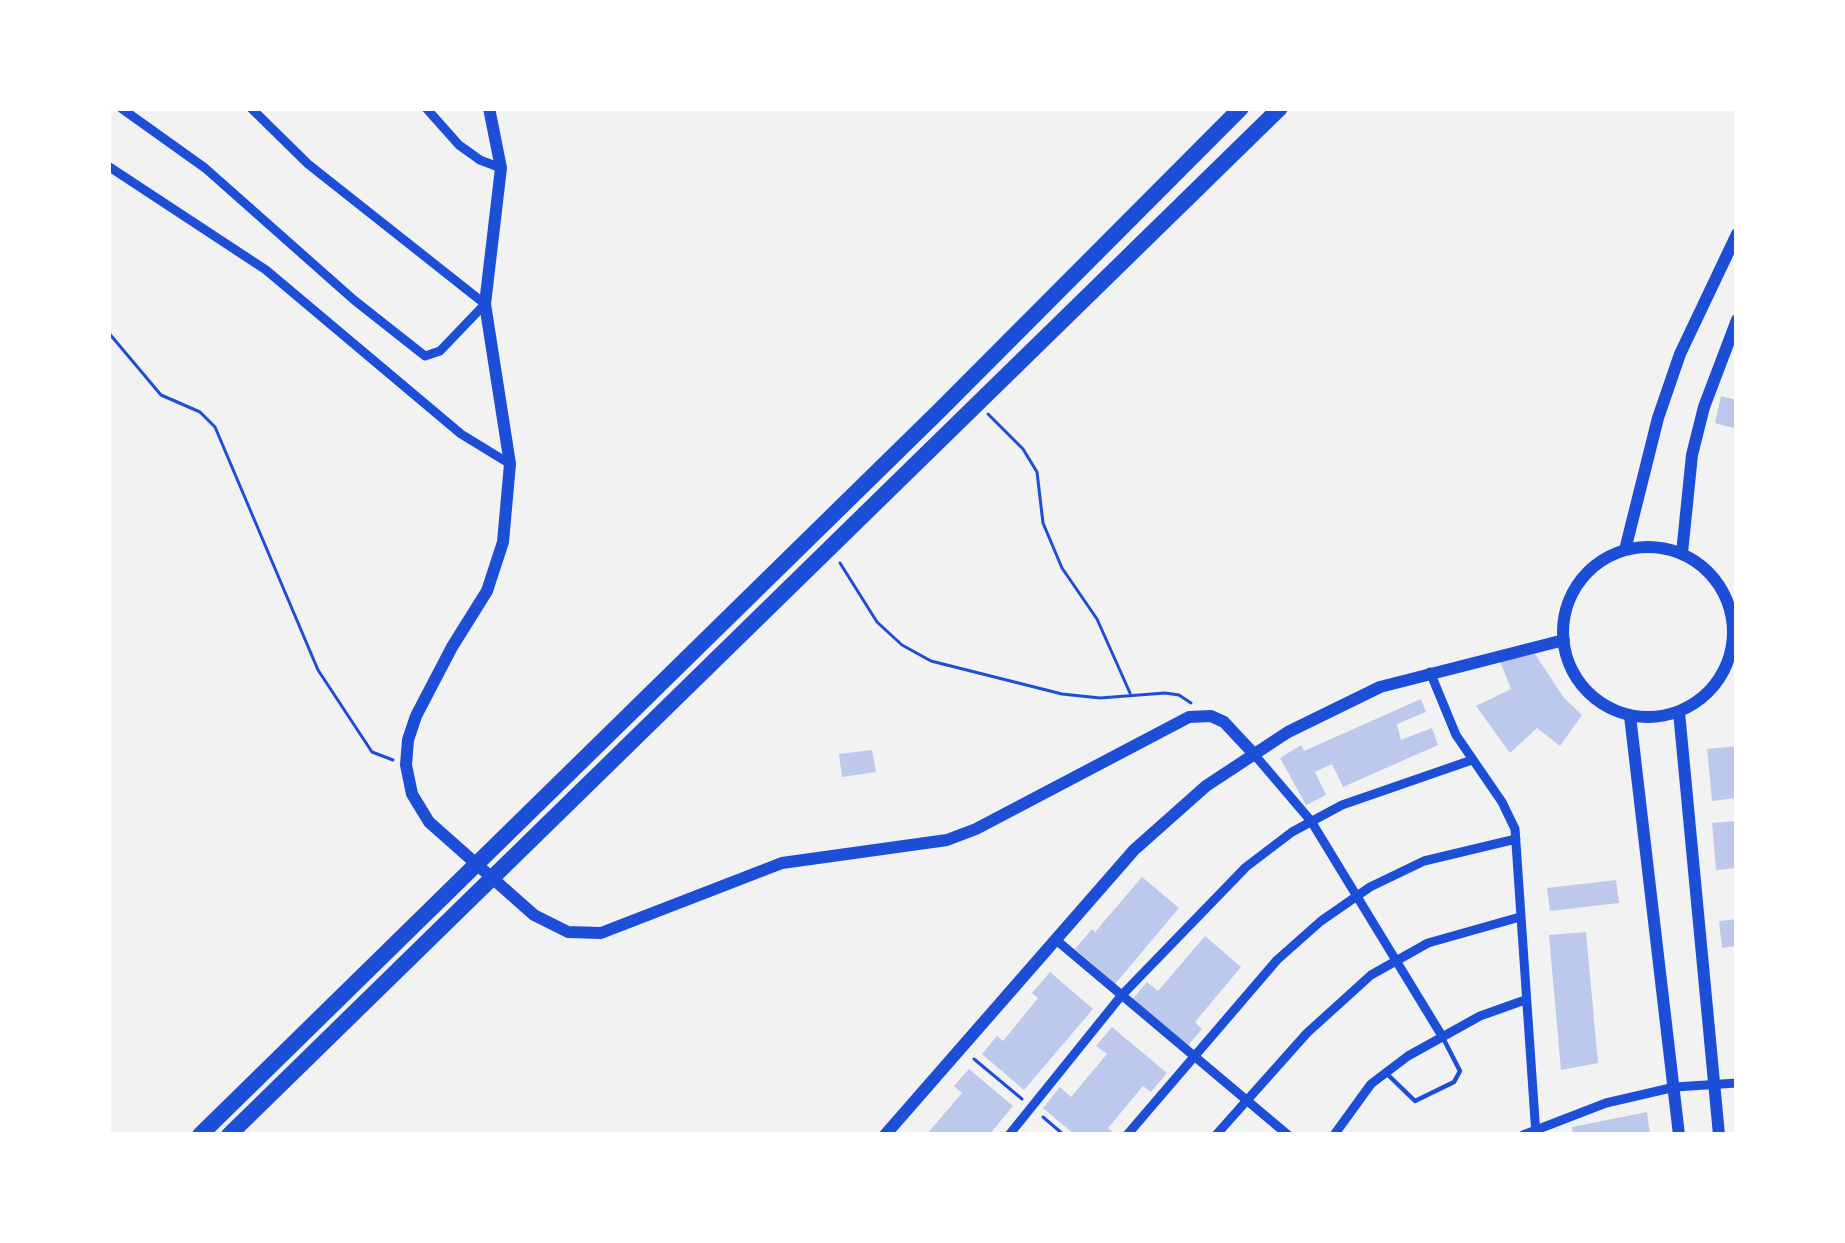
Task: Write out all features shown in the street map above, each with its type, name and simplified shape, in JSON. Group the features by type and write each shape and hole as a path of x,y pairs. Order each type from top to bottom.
{"highway":[{"path":"200,1135 1241,108"},
{"path":"229,1135 1280,108"}],"street":[{"path":"122,108 223,182 345,292 425,356 440,351 484,304"},
{"path":"251,108 308,164 484,304"},
{"path":"426,108 459,145 501,168"},
{"path":"489,108 501,168 484,304 510,464 502,542 494,575 416,716 406,765 420,809 451,843 534,915 556,928 591,934 782,863 907,848 960,836 1196,715 1211,716 1233,728 1311,821 1442,1036"},
{"path":"108,166 266,270 461,434 510,464"},
{"path":"1625,550 1639,483 1673,375 1737,234"},
{"path":"1682,553 1692,455 1704,407 1737,320"},
{"path":"1644,547 1682,553 1713,576 1724,593 1735,631 1730,657 1719,680 1679,712 1630,716 1592,697 1568,661 1564,640 1569,601 1578,584 1607,557 1644,547"},
{"path":"885,1135 1160,824 1253,753 1353,698 1430,672 1564,640"},
{"path":"1430,672 1448,719 1508,811 1516,839 1536,1131"},
{"path":"1679,712 1719,1135"},
{"path":"1630,716 1679,1135"},
{"path":"1010,1135 1121,996 1225,886 1268,849 1311,821 1367,795 1472,760"},
{"path":"1127,1135 1277,960 1358,896 1424,861 1516,839"},
{"path":"1216,1135 1338,1003 1395,960 1449,935 1520,916"},
{"path":"1055,940 1288,1135"},
{"path":"1334,1135 1359,1097 1385,1072 1442,1036 1525,1000"},
{"path":"1522,1135 1582,1110 1675,1087 1737,1083"}],"lane":[{"path":"1385,1072 1415,1101 1454,1082 1460,1071 1442,1036"}],"path":[{"path":"108,332 161,395 200,412 215,427 318,670 372,752 406,765"},
{"path":"977,405 1005,429 1037,472 1043,523 1062,568 1097,619 1131,695"},
{"path":"831,545 877,622 931,661 1062,694 1179,695 1190,701 1196,715"},
{"path":"962,1049 1064,1135"}],"building":[{"path":"1721,396 1737,400 1737,429 1715,423"},
{"path":"1535,654 1564,698 1582,715 1560,746 1537,728 1510,753 1476,706 1511,689 1500,661"},
{"path":"1421,699 1426,712 1397,724 1401,740 1432,728 1438,745 1343,787 1332,764 1315,772 1326,795 1306,805 1280,758 1301,745 1304,751"},
{"path":"1737,746 1737,798 1712,801 1707,749"},
{"path":"872,750 876,772 842,777 839,754"},
{"path":"1737,821 1737,868 1716,870 1712,823"},
{"path":"1142,877 1179,908 1115,984 1075,949"},
{"path":"1616,880 1619,903 1550,911 1547,888"},
{"path":"1737,919 1737,946 1722,948 1719,921"},
{"path":"1586,932 1598,1063 1561,1070 1549,935"},
{"path":"1205,936 1241,967 1195,1022 1202,1029 1185,1049 1130,1002 1147,982 1158,991"},
{"path":"1050,972 1093,1009 1024,1090 982,1054 997,1036 1003,1041 1038,998 1032,993"},
{"path":"1112,1027 1167,1073 1151,1092 1143,1086 1108,1128 1116,1135 1075,1135 1043,1108 1060,1087 1071,1097 1107,1054 1096,1046"},
{"path":"969,1069 1013,1106 989,1135 926,1135 962,1093 954,1086"},
{"path":"1647,1112 1650,1135 1573,1135 1572,1127"}]}
